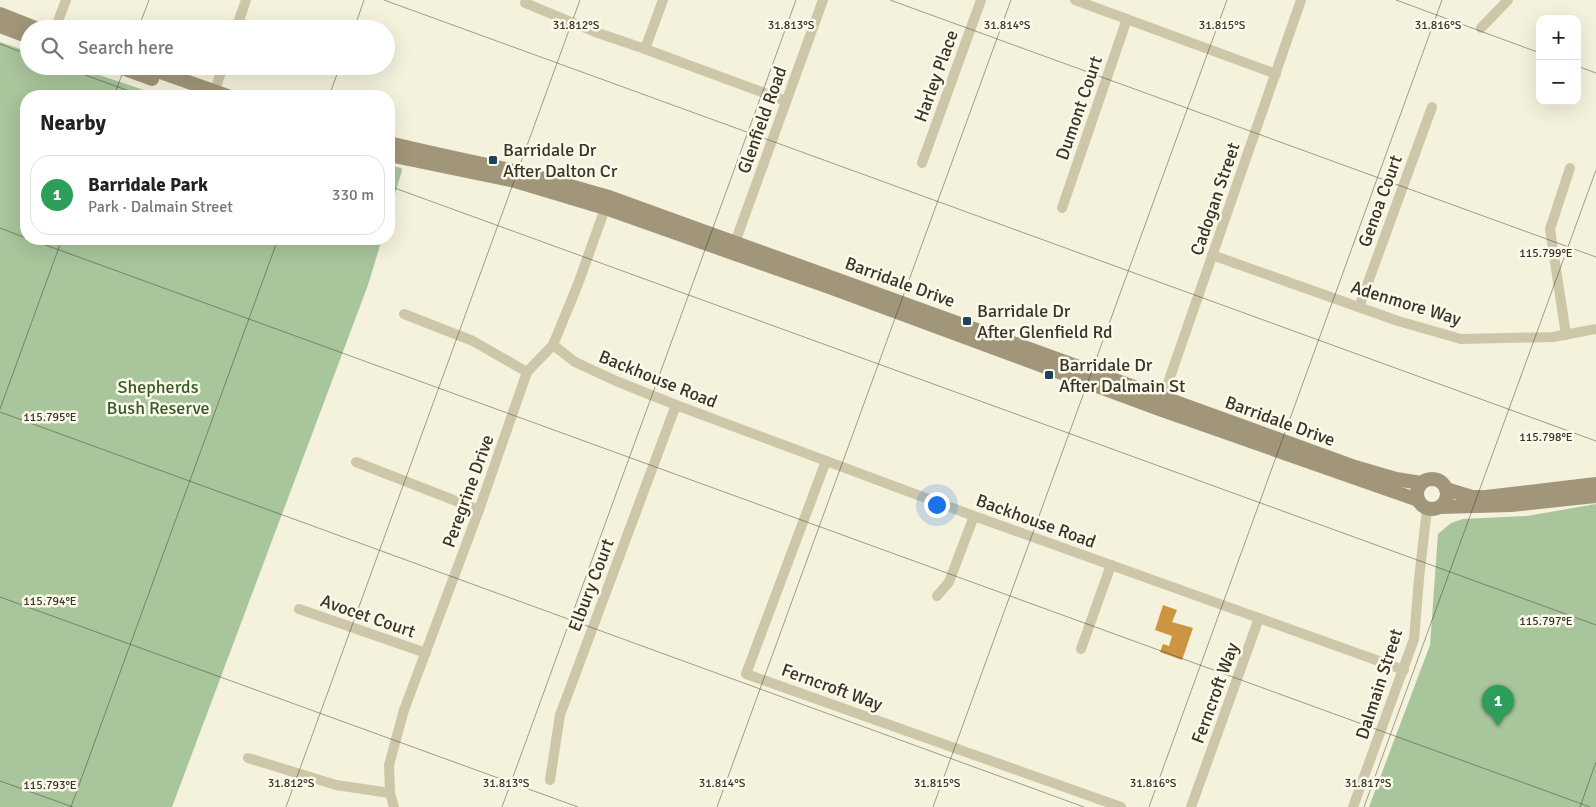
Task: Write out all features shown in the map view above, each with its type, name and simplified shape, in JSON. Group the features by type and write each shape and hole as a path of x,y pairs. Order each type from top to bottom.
{"street":[{"path":"58,20 66,0"},
{"path":"239,20 246,0"},
{"path":"645,50 663,0"},
{"name":"Glenfield Road","path":"733,247 823,0"},
{"name":"Harley Place","path":"922,163 981,0"},
{"path":"1076,0 1276,74"},
{"name":"Cadogan Street","path":"1160,403 1301,0"},
{"path":"1481,28 1508,0"},
{"path":"525,3 595,32 786,101"},
{"path":"0,14 20,22"},
{"name":"Dumont Court","path":"1062,208 1128,19"},
{"path":"0,26 20,34"},
{"path":"141,75 183,90"},
{"path":"166,75 204,90"},
{"path":"215,90 220,75"},
{"name":"Genoa Court","path":"1359,307 1432,107"},
{"name":"Barridale Drive","path":"395,145 558,182 607,202 1160,403 1428,505 1511,505 1596,496"},
{"name":"Barridale Drive","path":"395,156 607,202"},
{"path":"1566,335 1550,229 1570,168"},
{"name":"Peregrine Drive","path":"394,807 390,793 389,765 404,710 479,510 528,372 553,345 578,284 607,202"},
{"name":"Adenmore Way","path":"1212,254 1359,307 1461,339 1553,337 1596,329"},
{"path":"404,314 473,341 528,372"},
{"name":"Backhouse Road","path":"553,345 575,362 676,405 974,516 1404,670"},
{"name":"Barridale Drive","path":"1160,403 1361,469 1396,479 1421,483"},
{"name":"Elbury Court","path":"550,780 560,715 676,405"},
{"path":"356,462 479,510"},
{"name":"Ferncroft Way","path":"826,462 746,674 1121,807"},
{"path":"1446,489 1446,499 1428,505 1417,491 1421,483 1429,480 1437,480 1446,489 1472,497 1596,484"},
{"name":"Dalmain Street","path":"1353,807 1414,639 1418,585 1428,505"},
{"path":"936,596 949,582 974,516"},
{"path":"1081,649 1111,565"},
{"name":"Avocet Court","path":"299,610 426,653"},
{"name":"Ferncroft Way","path":"1191,807 1259,618"},
{"path":"248,758 336,785 390,793"}],"green space":[{"name":"Shepherds Bush Reserve","path":"0,42 20,49 20,75 99,75 144,90 20,90 20,245 380,245 368,285 172,807 0,807"},
{"path":"395,166 402,170 395,194"},
{"path":"1596,504 1596,807 1369,807 1430,645 1438,534 1451,523 1463,519 1527,516"}],"building":[{"path":"1163,605 1177,610 1172,622 1193,628 1182,660 1160,652 1163,644 1169,646 1172,636 1155,630"}],"place":[{"name":"Barridale Dr After Dalton Cr","path":"493,160"},
{"name":"Barridale Dr After Glenfield Rd","path":"967,321"},
{"name":"Barridale Dr After Dalmain St","path":"1049,375"},
{"name":"Barridale Park","path":"1498,726"}]}
